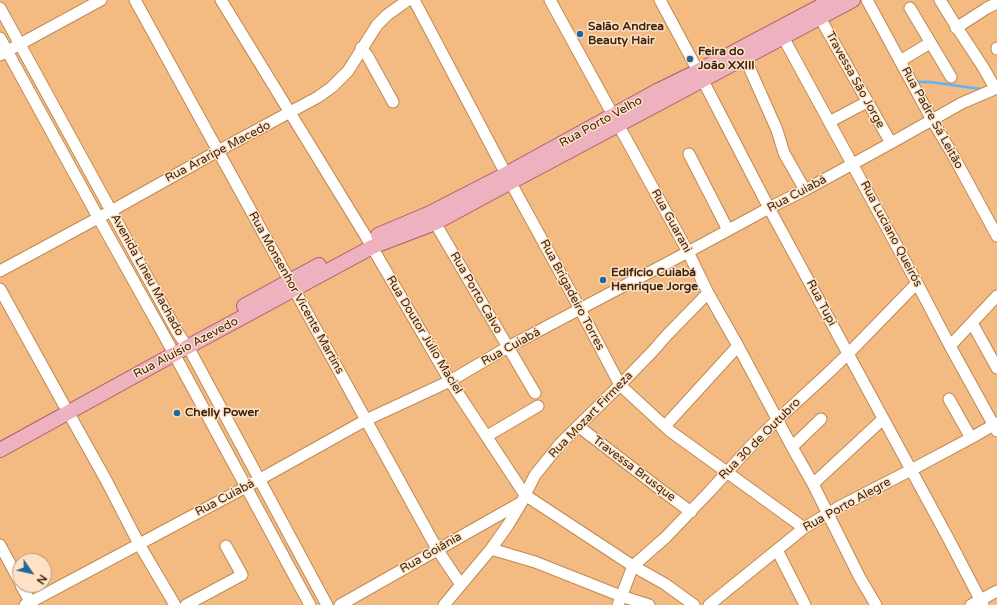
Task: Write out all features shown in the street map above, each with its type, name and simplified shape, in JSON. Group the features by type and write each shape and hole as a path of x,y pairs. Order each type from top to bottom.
{"main road":[{"name":"Rua Porto Velho","path":"370,244 433,218 701,76 820,10 836,2 853,0"},
{"name":"Rua Porto Velho","path":"701,76 745,58 783,37 820,10"},
{"name":"Rua Aluísio Azevedo","path":"0,440 66,408 291,285 370,244"},
{"name":"Rua Aluísio Azevedo","path":"0,450 66,408"}],"street":[{"path":"4,53 101,0"},
{"name":"Rua Monsenhor Vicente Martins","path":"135,0 437,549 461,585"},
{"name":"Rua Doutor Júlio Maciel","path":"221,0 370,244 450,381 487,436 524,499 665,584 694,605"},
{"name":"Rua Araripe Macedo","path":"0,271 218,151 291,113 332,88 348,71 361,48 377,25 387,14 408,0"},
{"name":"Rua Brigadeiro Torres","path":"414,0 620,385 670,431 804,528"},
{"name":"Rua Guarani","path":"550,0 688,252 708,293 813,484 860,578 876,605"},
{"name":"Rua Tupi","path":"660,0 769,208 947,536 978,603"},
{"name":"Rua Padre Sá Leitão","path":"867,0 997,236"},
{"path":"940,0 956,28 996,88"},
{"path":"956,28 984,4 997,2"},
{"name":"Avenida Lineu Machado","path":"0,8 260,479 327,605"},
{"path":"910,8 951,77"},
{"name":"Travessa São Jorge","path":"820,10 867,102 891,143"},
{"name":"Rua Luciano Queirós","path":"783,37 950,346 996,426"},
{"name":"Avenida Lineu Machado","path":"0,38 4,53 172,350 310,605"},
{"path":"900,61 930,44"},
{"path":"361,48 367,55 393,102"},
{"path":"745,58 777,130 784,153 805,190"},
{"name":"Rua Cuiabá","path":"29,604 246,487 366,420 450,381 508,347 805,190 962,104 996,88"},
{"path":"829,122 867,102"},
{"path":"689,154 728,230"},
{"name":"Rua Porto Calvo","path":"433,218 535,393"},
{"name":"Rua 30 de Outubro","path":"620,600 633,566 666,537 777,420 848,354 917,283"},
{"path":"0,289 106,480 139,544 175,605"},
{"name":"Rua Mozart Firmeza","path":"444,605 491,549 524,499 535,474 560,444 620,385 708,293"},
{"path":"950,346 997,296"},
{"path":"972,323 997,368"},
{"path":"665,426 738,346"},
{"path":"949,399 971,438"},
{"path":"487,436 538,406"},
{"path":"792,447 821,419"},
{"path":"813,484 883,419"},
{"name":"Travessa Brusque","path":"578,426 691,512"},
{"name":"Rua Porto Alegre","path":"709,605 804,528 827,514 996,426"},
{"name":"Rua Goiânia","path":"340,605 524,499"},
{"path":"0,545 12,567"},
{"path":"186,605 242,575 226,546"},
{"path":"491,549 534,562 620,600 649,605"},
{"path":"777,550 804,605"},
{"path":"978,603 997,592"},
{"path":"25,593 29,604"}],"waterway":[{"path":"916,82 930,82 981,89"}],"place":[{"name":"Salão Andrea Beauty Hair","path":"580,34"},
{"name":"Feira do João XXIII","path":"690,59"},
{"name":"Edifício Cuiabá Henrique Jorge","path":"603,280"},
{"name":"Chelly Power","path":"177,413"}]}
